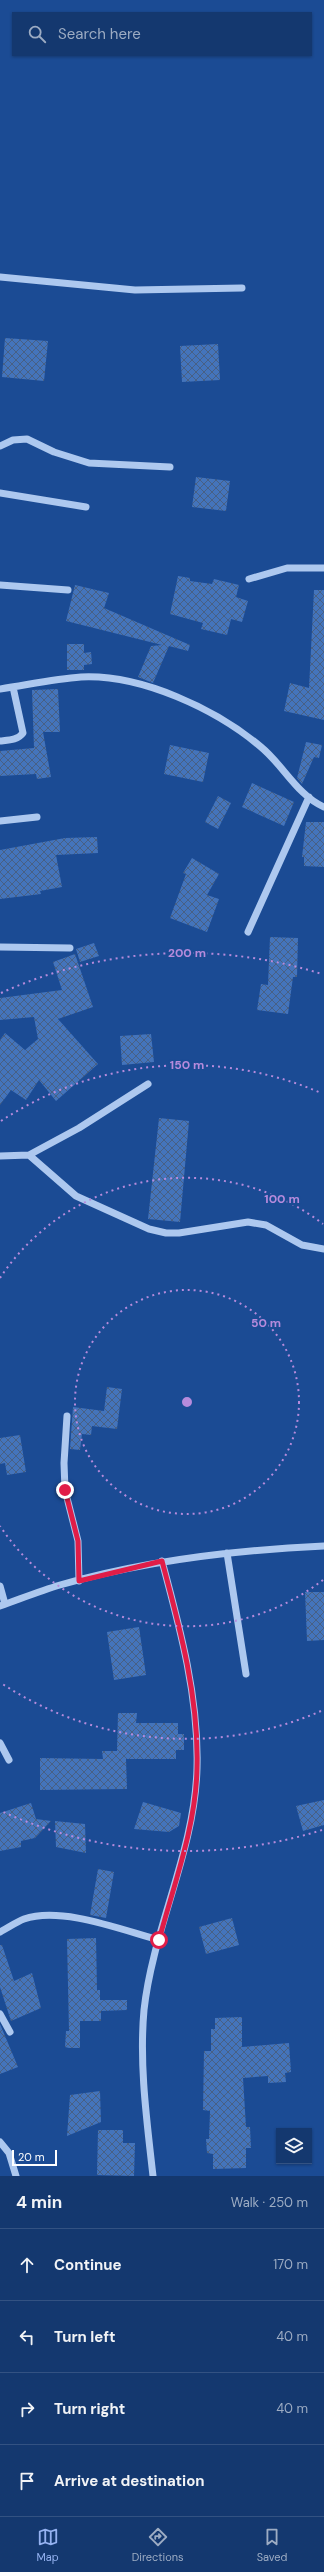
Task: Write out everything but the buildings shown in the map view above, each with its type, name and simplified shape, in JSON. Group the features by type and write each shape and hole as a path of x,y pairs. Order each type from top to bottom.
{"street":[{"path":"0,277 135,290 242,288"},
{"path":"0,446 13,440 27,439 54,452 89,463 170,467"},
{"path":"0,493 86,507"},
{"path":"249,579 287,568 324,568"},
{"path":"0,584 68,590"},
{"path":"0,689 81,677 109,679 158,690 223,719 261,747 309,797 324,808"},
{"path":"0,741 14,740 20,737 23,732 13,687"},
{"path":"248,932 309,797"},
{"path":"0,821 37,817"},
{"path":"0,947 70,948"},
{"path":"0,1156 29,1155 79,1128 148,1084"},
{"path":"29,1155 76,1196 149,1229 166,1233 180,1233 248,1222 266,1225 302,1245 324,1249"},
{"path":"67,1416 64,1463 65,1490 78,1541 79,1581"},
{"path":"0,1586 3,1605 61,1585 162,1561 227,1553 324,1546"},
{"path":"227,1553 246,1674"},
{"path":"153,2176 144,2073 144,2010 159,1940 193,1811 197,1768 194,1719 184,1641 162,1561"},
{"path":"0,1743 9,1760"},
{"path":"0,1932 24,1919 41,1915 64,1916 159,1940"},
{"path":"0,2014 10,2032"},
{"path":"0,2142 9,2153 16,2176"}],"route":[{"path":"65,1490 74,1519 78,1541 79,1581 162,1561 184,1641 194,1719 197,1768 193,1811 159,1940"}]}
